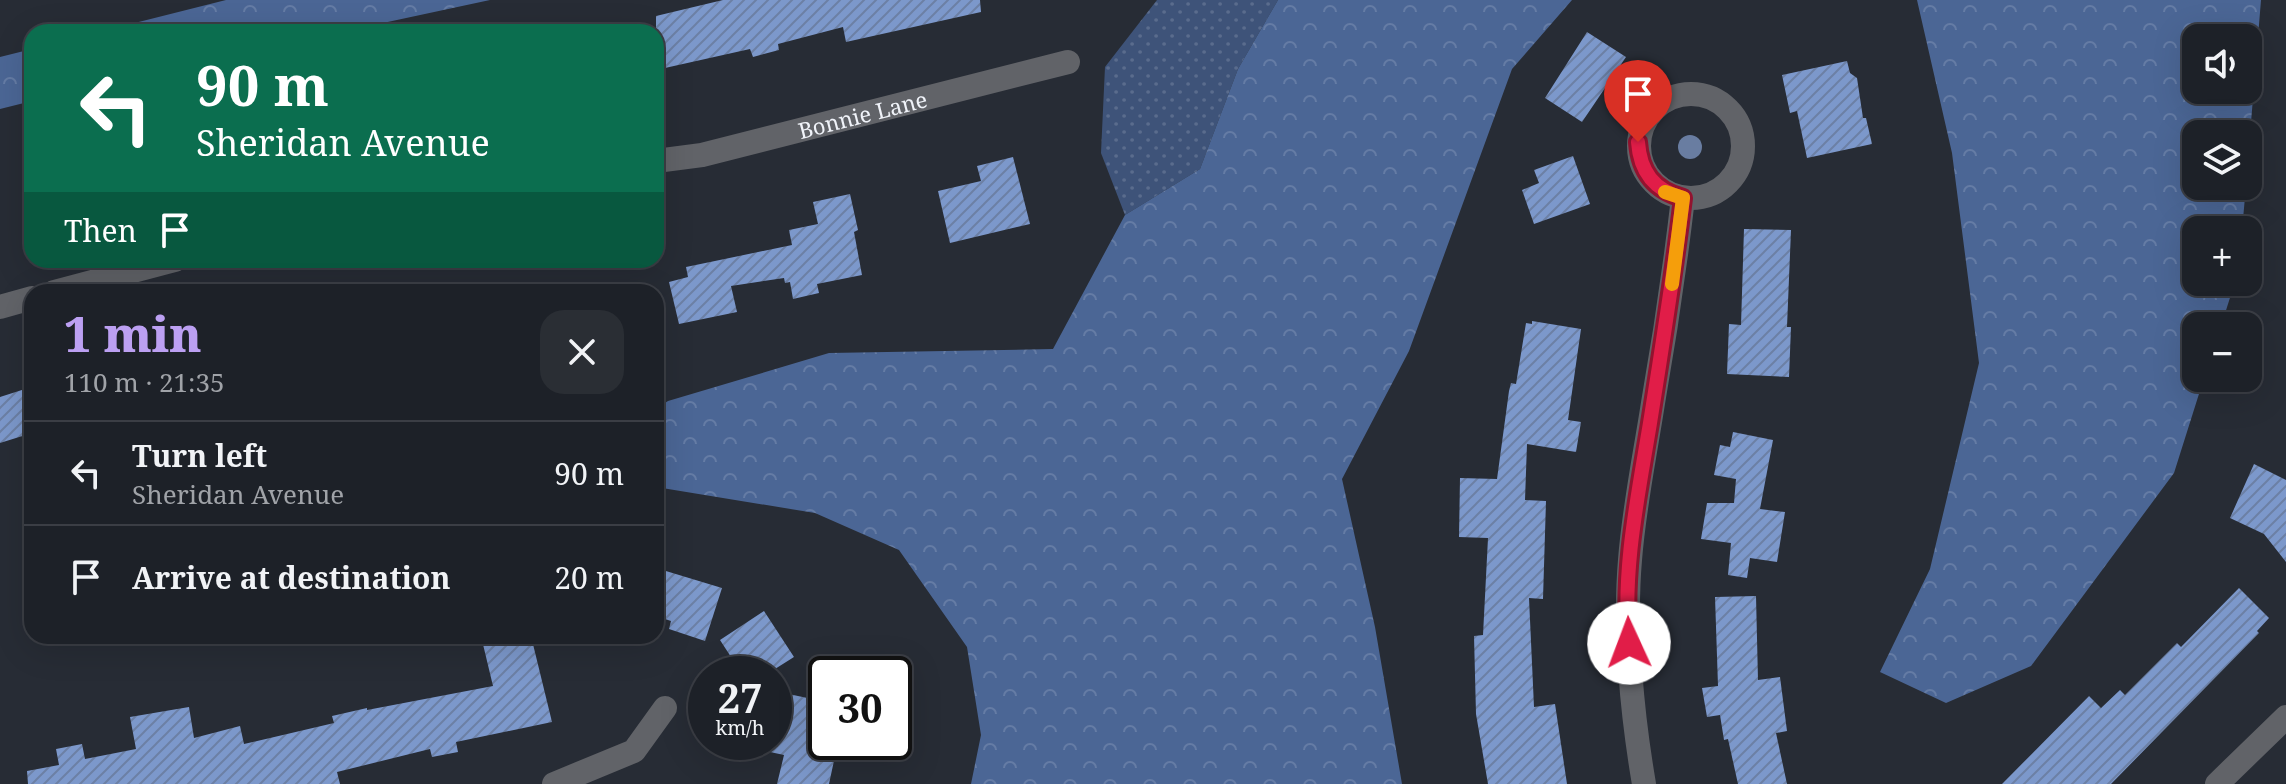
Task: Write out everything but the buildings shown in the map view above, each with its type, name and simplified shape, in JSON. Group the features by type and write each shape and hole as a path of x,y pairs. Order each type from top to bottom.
{"street":[{"name":"Bonnie Lane","path":"664,160 702,155 1068,62"},
{"path":"1682,94 1700,94 1716,100 1737,120 1743,136 1743,152 1738,169 1729,182 1716,192 1700,198 1683,198 1657,187 1646,174 1639,159 1638,142 1642,125 1658,105 1682,94"},
{"path":"1644,784 1627,622 1629,561 1672,290 1683,198"},
{"path":"84,284 145,268"},
{"path":"0,307 24,300"},
{"path":"554,784 634,751 665,708"},
{"path":"2217,784 2286,717"}],"shaded area":[{"path":"1157,0 1278,0 1238,69 1200,169 1125,215 1101,153 1105,67"}],"green space":[{"path":"226,0 490,0 378,24 131,24"},
{"path":"1278,0 1572,0 1512,69 1409,351 1342,479 1375,627 1402,784 971,784 981,735 967,647 899,550 815,513 664,488 664,404 829,353 1053,349 1125,215 1200,169 1238,69"},
{"path":"1917,0 2261,0 2259,24 2182,24 2182,104 2252,104 2251,120 2182,120 2182,200 2245,200 2243,216 2182,216 2182,296 2231,296 2225,312 2182,312 2182,392 2200,392 2174,473 2031,666 1946,703 1880,672 1930,569 1979,363 1952,153"},
{"path":"24,51 24,103 0,109 0,57"}],"slow traffic":[{"path":"1665,192 1683,198 1672,284"}],"route":[{"path":"1629,643 1629,561 1672,290 1683,198 1657,187 1646,174 1639,159 1638,142"}]}
